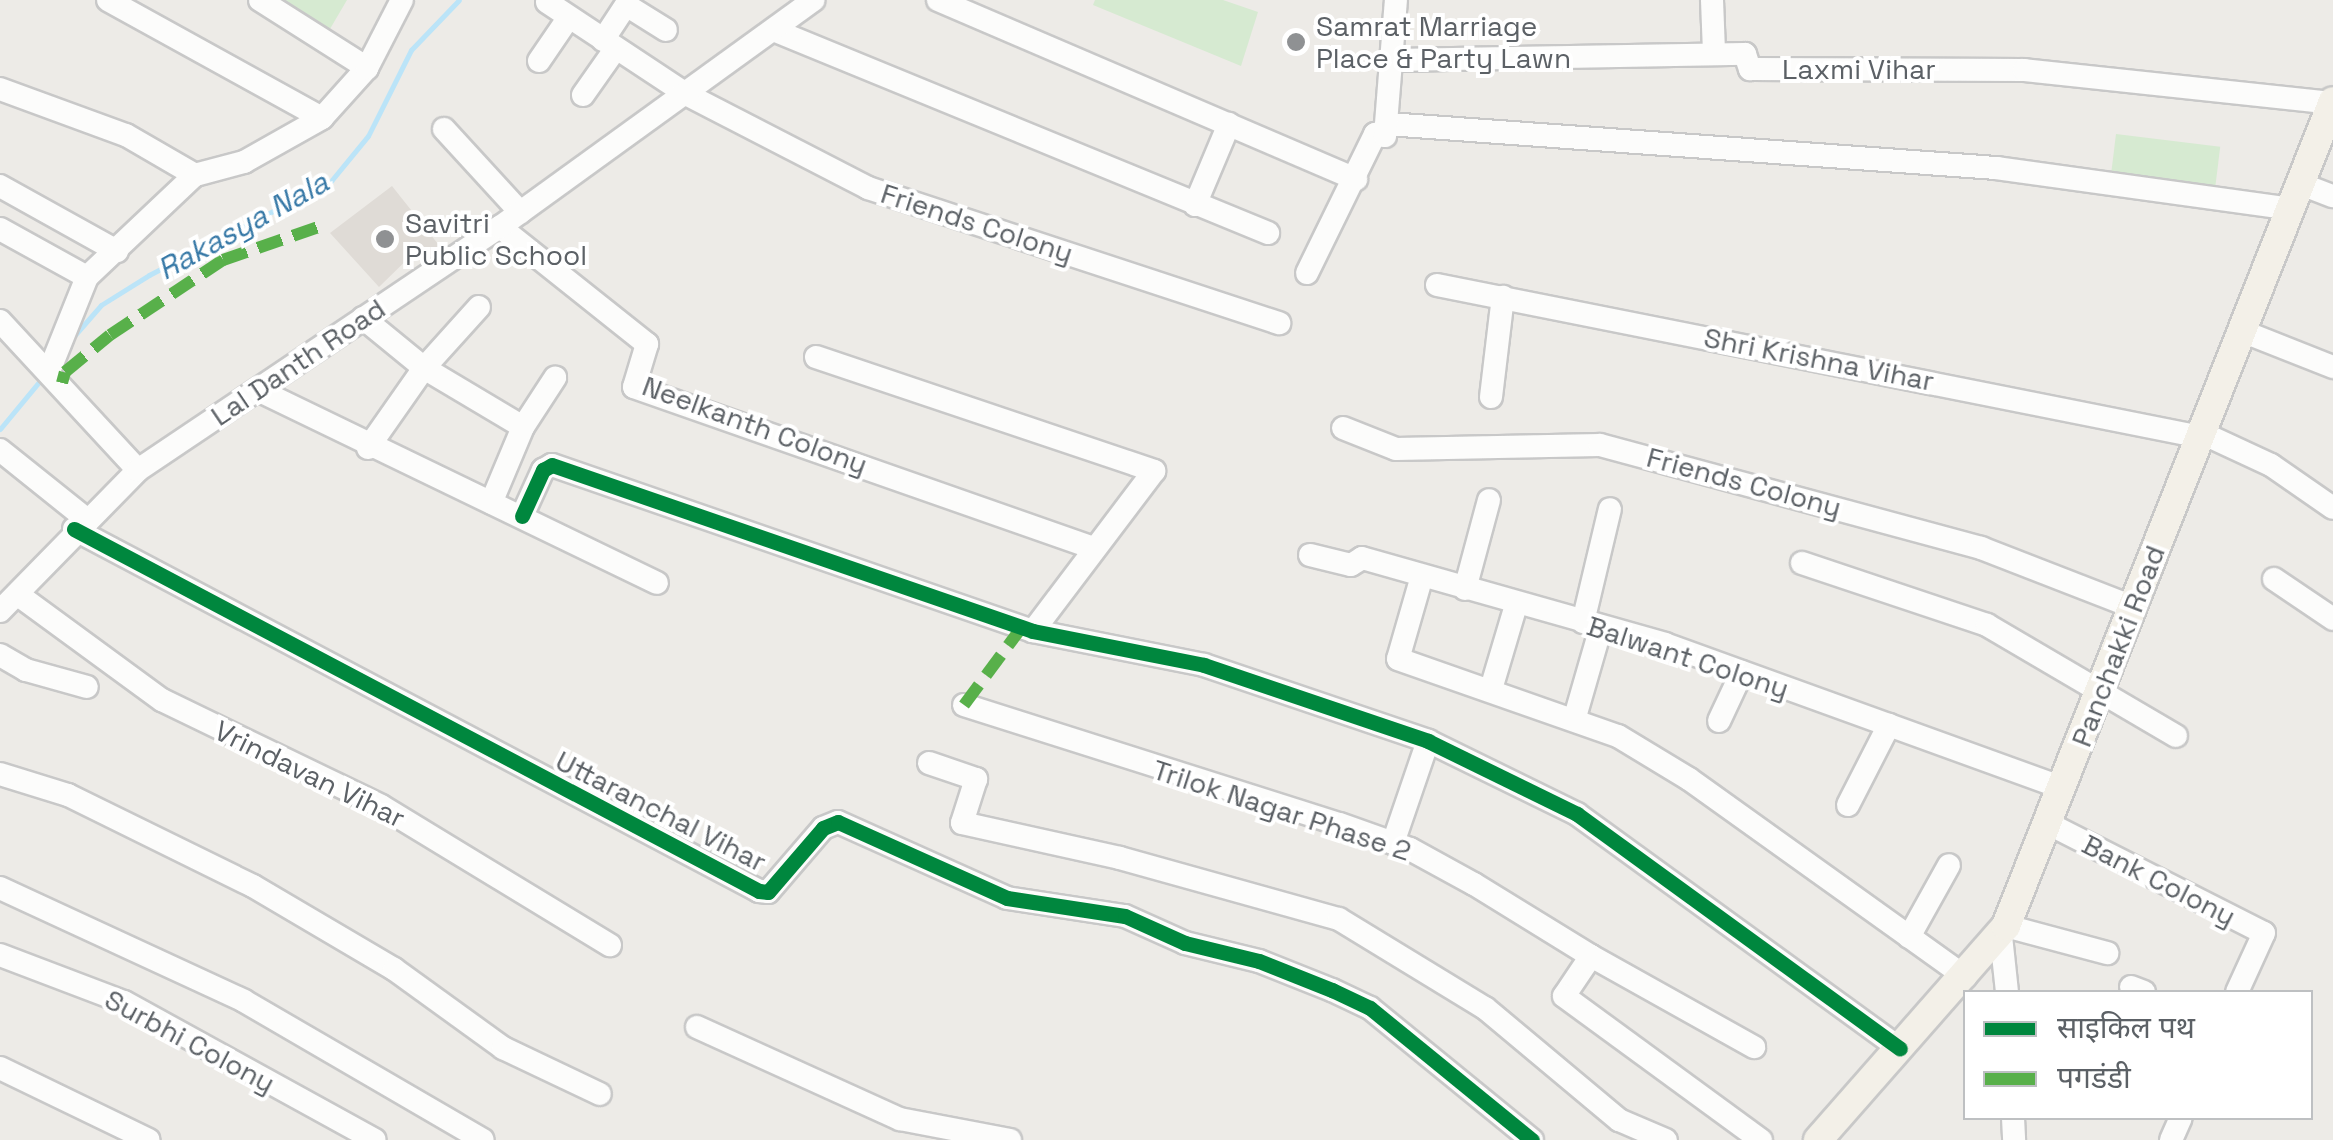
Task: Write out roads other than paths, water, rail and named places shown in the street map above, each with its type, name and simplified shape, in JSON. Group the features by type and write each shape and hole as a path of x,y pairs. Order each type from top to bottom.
{"main road":[{"name":"Panchakki Road","path":"1818,1140 2004,931 2333,102"}],"street":[{"path":"108,0 322,118"},
{"path":"260,0 367,68"},
{"path":"50,369 87,277 195,175 244,162 322,118 367,68 402,0"},
{"name":"Lal Danth Road","path":"0,612 80,524 138,470 500,227 814,0"},
{"path":"938,0 1356,179"},
{"path":"1307,273 1376,134 1385,136 1396,0"},
{"path":"1712,0 1714,53"},
{"name":"Friends Colony","path":"547,2 686,94 868,188 1280,323"},
{"path":"584,94 610,44 623,2 666,30"},
{"path":"539,61 569,17"},
{"path":"776,31 1268,232"},
{"name":"Laxmi Vihar","path":"1394,60 1745,54 1750,69 2024,70 2333,102"},
{"path":"0,89 126,134 195,175"},
{"path":"1195,205 1229,124"},
{"path":"1388,124 2333,196"},
{"path":"444,129 520,212"},
{"path":"0,186 117,251"},
{"name":"Neelkanth Colony","path":"500,227 647,344 634,387 1095,548"},
{"path":"0,229 87,277"},
{"name":"Shri Krishna Vihar","path":"1438,285 2202,435 2271,466 2333,508"},
{"path":"1491,397 1503,297"},
{"path":"368,448 424,368 479,307"},
{"path":"363,318 424,368 523,427"},
{"path":"0,321 50,369 138,470"},
{"path":"2242,331 2333,367"},
{"path":"816,357 1154,471 1033,631"},
{"path":"491,503 523,427 555,378"},
{"path":"258,390 368,448 522,516 657,583"},
{"name":"Friends Colony","path":"1343,428 1396,449 1600,445 1981,548 2133,607"},
{"path":"0,450 80,524"},
{"path":"522,516 544,470 552,465 1033,631 1204,665 1428,741 1577,814 1900,1050"},
{"path":"1465,588 1488,500"},
{"path":"1575,717 1610,509"},
{"name":"Uttaranchal Vihar","path":"80,524 758,891 768,892 823,828 838,822 1007,898 1124,916 1185,943 1259,961 1332,990 1383,1018 1532,1140"},
{"name":"Balwant Colony","path":"1310,554 1351,566 1362,558 1592,624 1742,672 2062,788"},
{"path":"1802,563 1988,625 2176,736"},
{"path":"1422,576 1398,659 1575,717 1689,779 1966,977"},
{"path":"2274,578 2333,619"},
{"name":"Vrindavan Vihar","path":"17,594 162,700 381,806 610,945"},
{"path":"1491,689 1516,604"},
{"path":"0,654 26,670 86,687"},
{"path":"1719,721 1742,672"},
{"name":"Trilok Nagar Phase 2","path":"964,705 1393,843 1754,1047"},
{"path":"1848,804 1888,725"},
{"path":"1393,843 1428,741"},
{"path":"929,762 976,778 962,822 1338,919 1485,1008 1619,1120 1666,1140"},
{"path":"0,774 68,795 254,886 394,969 503,1048 600,1094"},
{"name":"Bank Colony","path":"2049,824 2264,933 2238,990"},
{"path":"1908,937 1949,865"},
{"path":"0,888 244,1001 483,1140"},
{"path":"2007,990 2004,931 2107,953"},
{"name":"Surbhi Colony","path":"0,955 124,1002 374,1140"},
{"path":"1591,956 1564,996 1761,1140"},
{"path":"698,1027 900,1120 1010,1140"},
{"path":"0,1068 149,1140"}],"waterway":[{"name":"Rakasya Nala","path":"74,336 101,305 149,275 331,181 368,136 411,50 459,0"},
{"name":"Rakasya Nala","path":"0,429 43,377"}],"place":[{"name":"Samrat Marriage Place & Party Lawn","path":"1296,42"},
{"name":"Savitri Public School","path":"385,239"}]}
